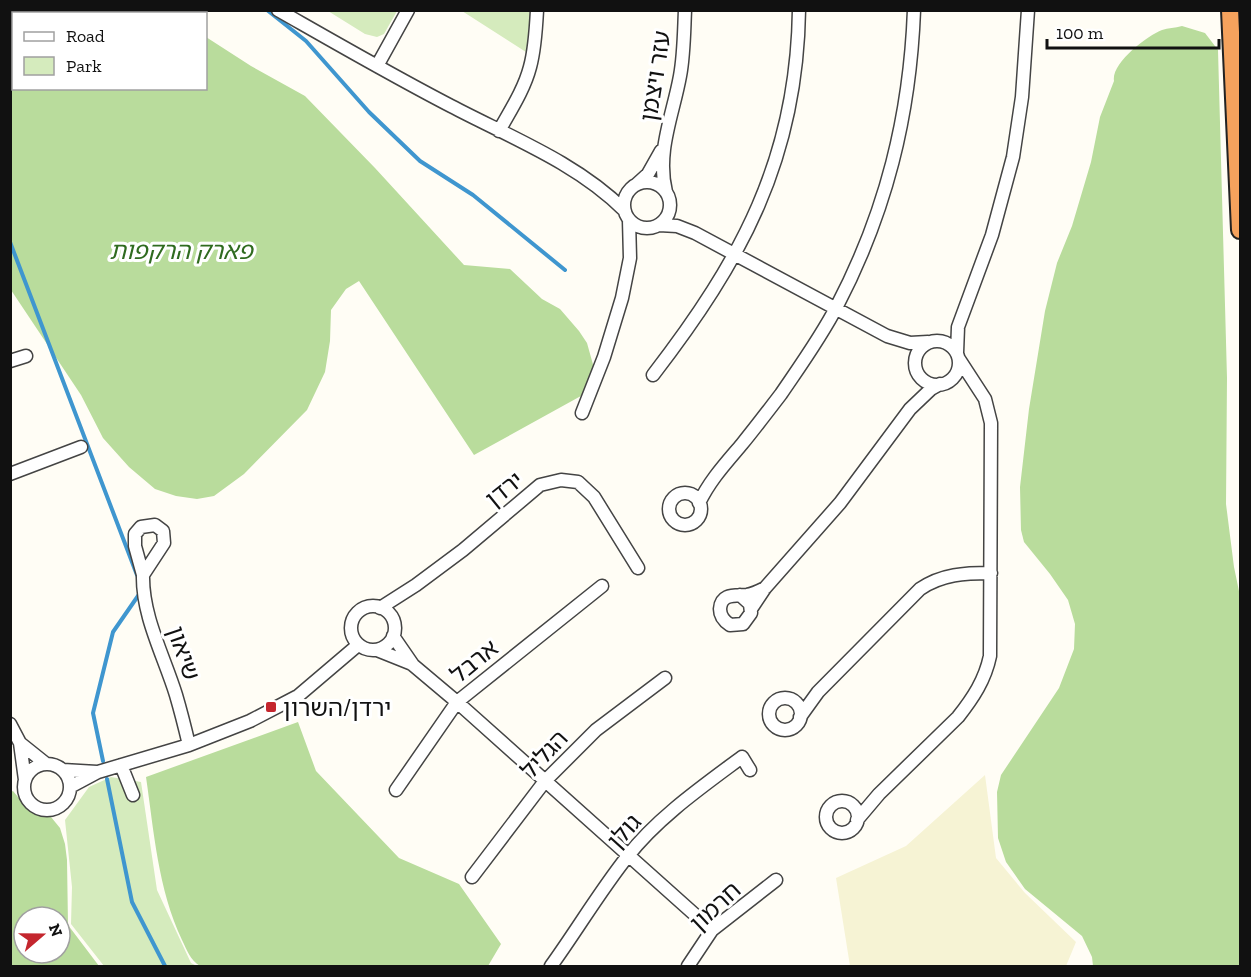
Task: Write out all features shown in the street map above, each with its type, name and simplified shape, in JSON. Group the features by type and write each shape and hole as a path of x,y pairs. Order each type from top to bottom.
{"highway":[{"path":"1230,10 1240,230"}],"street":[{"path":"278,10 377,66 582,174 597,185 638,227 677,226 695,233 887,336 910,343 932,341 950,345 980,389 987,404 990,423 990,656 987,671 978,689 958,717 879,794 853,828 845,832 836,831 827,822 828,810 834,803 861,802 879,794"},
{"path":"377,66 408,10"},
{"path":"500,131 530,68 534,52 537,10"},
{"name":"עזר ויצמן","path":"663,148 681,74 685,10"},
{"path":"653,375 697,317 735,254 761,200 780,147 794,80 799,38 799,10"},
{"path":"1017,10 1025,24 1027,34"},
{"path":"751,609 765,588 834,511 908,412 922,396 954,377 958,371 958,327 998,215 1013,157 1022,97 1028,10"},
{"path":"713,477 695,490 676,495 669,510 675,521 683,525 692,523 699,516 699,503 713,477 768,411 836,309 865,248 894,163 909,81 913,12"},
{"path":"630,258 626,195 648,174 663,148"},
{"path":"663,148 662,164 670,206 695,233"},
{"path":"597,185 608,188 653,183 666,192"},
{"path":"582,413 610,338 630,258 638,243 668,214 670,206"},
{"path":"908,412 917,386 918,353 932,341 946,334 968,299"},
{"path":"887,336 900,347 929,383 955,382 974,389 987,404"},
{"path":"10,361 26,356"},
{"path":"10,474 81,447"},
{"name":"ירדן","path":"380,608 408,591 463,550 540,485 561,480 578,482 594,497 638,568"},
{"path":"685,493 693,496 699,503"},
{"path":"818,692 800,699 781,699 773,703 770,719 779,729 788,729 796,725 818,692 920,589 929,583 950,575 991,573"},
{"name":"שיאון","path":"143,575 142,590 176,695 189,745"},
{"name":"ארבל","path":"396,790 457,702 602,586"},
{"path":"740,595 748,600 751,609 750,618 743,624 734,626 723,620 720,612 724,600 731,595 755,593 765,588"},
{"name":"ירדן","path":"394,630 398,611 408,591"},
{"path":"413,665 394,630 388,613 370,606 360,609 355,614 351,632 358,645 413,665 712,930"},
{"path":"377,650 386,646 394,630"},
{"path":"70,787 98,772 189,745 250,721 298,696 358,645"},
{"name":"הגליל","path":"472,877 545,781 596,730 665,678"},
{"path":"792,700 800,708 800,717"},
{"path":"10,724 20,743 26,796 30,802 43,810 58,807 64,803 70,781 63,770"},
{"path":"20,743 45,763 63,770 98,772"},
{"name":"גולן","path":"551,966 628,855 691,794 742,758 750,770"},
{"path":"25,781 33,768 45,763"},
{"path":"121,765 133,795"},
{"path":"850,803 856,810 857,820"},
{"name":"חרמון","path":"687,966 712,930 776,880"}],"shaded area":[{"path":"985,775 996,858 1025,893 1076,942 1066,966 850,966 836,878 906,846"}],"green space":[{"name":"פארק הרקפות","path":"170,10 173,12 12,12 12,90 207,90 207,38 251,66 305,96 464,265 510,269 542,299 560,309 587,343 599,386 474,455 359,281 346,289 331,310 330,341 325,372 307,410 244,474 214,496 197,499 176,496 155,489 129,467 103,438 81,395 11,290 10,11"},
{"path":"397,10 384,34 377,37 365,34 328,11"},
{"path":"462,11 531,11 526,52"},
{"path":"1182,26 1205,33 1218,50 1227,378 1226,504 1240,596 1240,966 1093,966 1092,957 1082,936 1025,889 1006,862 998,838 997,792 1001,775 1059,688 1074,649 1075,624 1068,600 1024,542 1021,530 1020,487 1029,409 1045,311 1057,263 1072,226 1091,162 1100,117 1115,74 1118,66 1131,51 1148,38 1162,30"},
{"path":"298,722 316,771 399,858 459,884 501,944 488,966 200,966 191,958 174,921 162,881 146,777"},
{"path":"111,777 141,782 157,890 191,963 197,966 104,966 72,925 72,887 65,820 89,787"},
{"path":"13,791 25,805 39,815 51,817 60,828 67,860 68,905 12,905 12,965 72,965 72,930 99,966 11,966 10,792"}],"waterway":[{"path":"267,10 306,41 369,112 420,161 473,195 565,270"},
{"path":"10,242 137,575"},
{"path":"103,761 93,713 113,632 140,593"},
{"path":"107,779 132,902 165,966"}],"place":[{"name":"ירדן/השרון","path":"271,707"}]}
